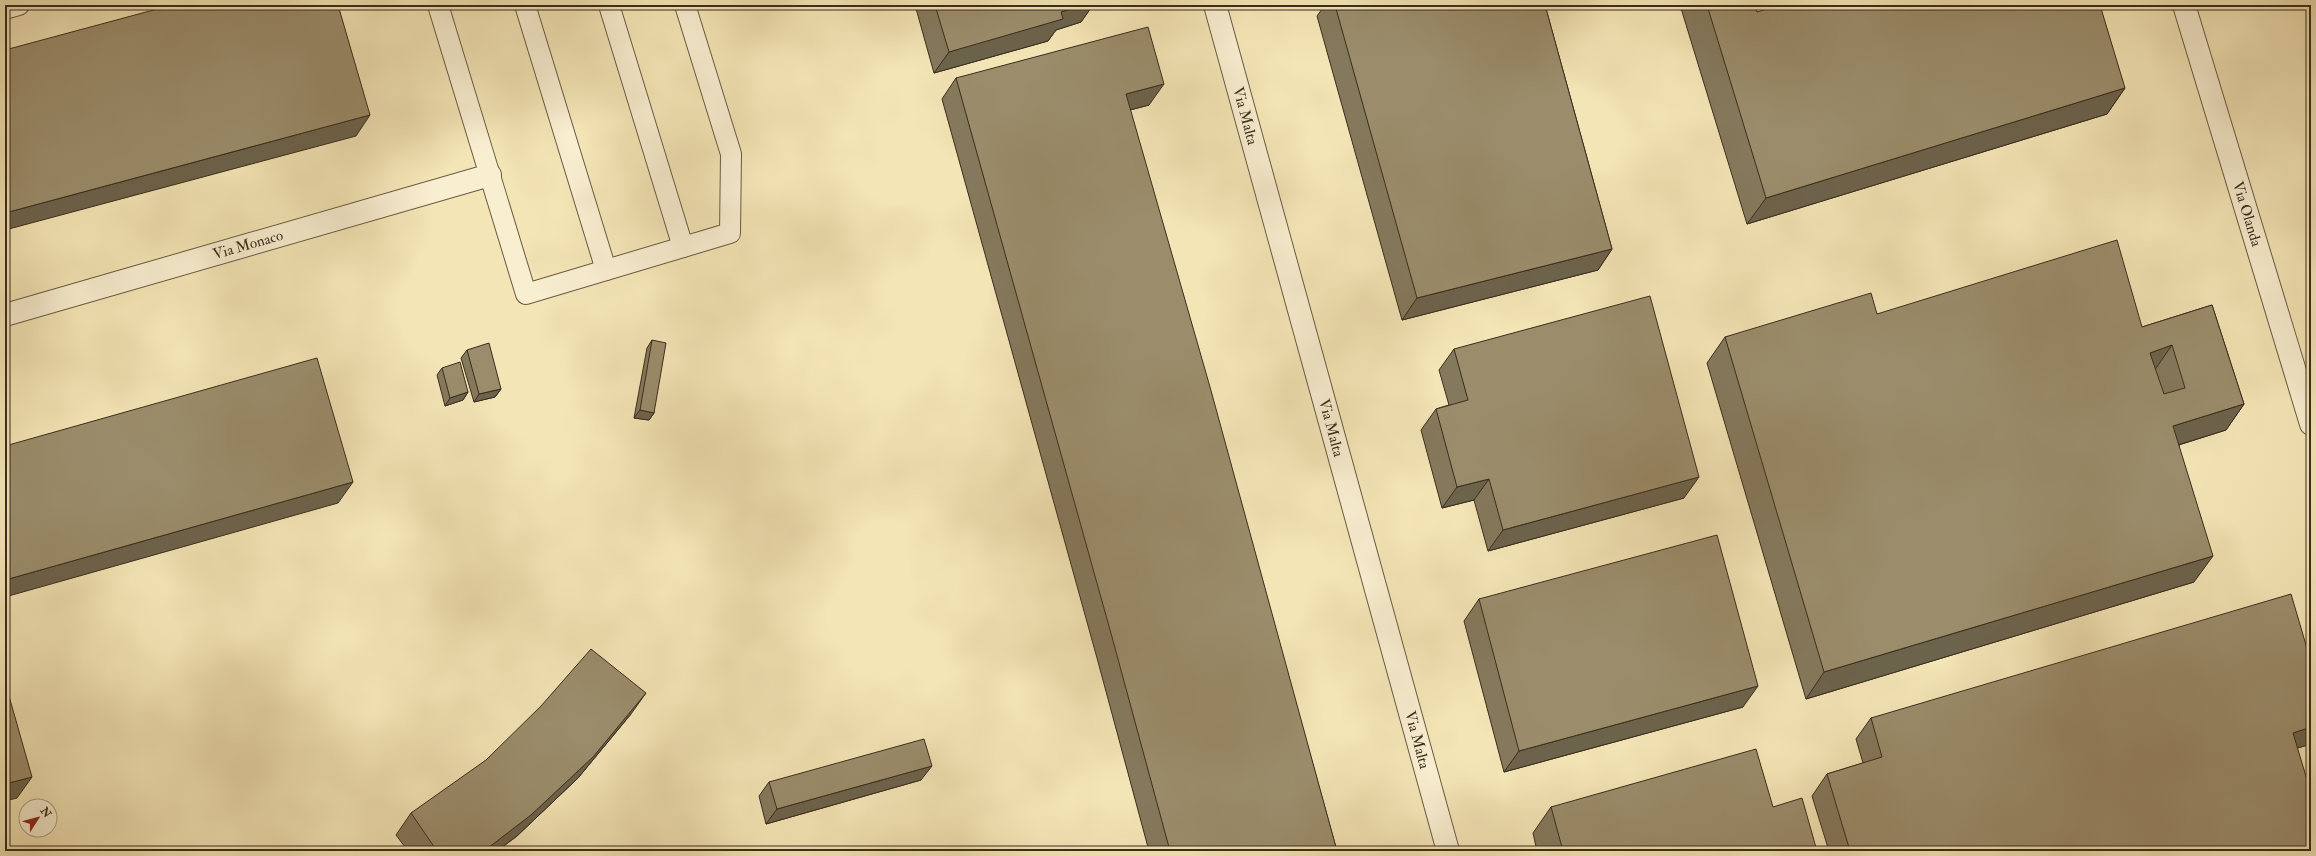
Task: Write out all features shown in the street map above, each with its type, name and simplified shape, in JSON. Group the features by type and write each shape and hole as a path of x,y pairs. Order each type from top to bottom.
{"street":[{"name":"Via Malta","path":"1215,5 1448,851"},
{"name":"Via Olanda","path":"2184,5 2311,424"},
{"name":"Via Monaco","path":"5,315 490,175"}],"lane":[{"path":"5,9 19,5"},
{"path":"438,5 526,294 730,233 731,154 686,5"},
{"path":"525,5 606,270"},
{"path":"609,5 683,247"}],"building":[{"path":"172,5 338,5 370,115 5,213 5,50"},
{"path":"935,5 1083,5 1061,12 1063,19 949,52"},
{"path":"1335,5 1545,5 1612,249 1417,298"},
{"path":"1707,5 1755,5 1757,12 1780,5 2100,5 2125,88 1766,198"},
{"path":"1148,27 1164,84 1126,94 1210,387 1337,851 1170,851 956,78"},
{"path":"2117,240 2142,327 2212,305 2244,404 2173,426 2213,556 1824,672 1725,337 1871,293 1877,314","holes":["2172,345 2185,388 2164,394 2150,353"]},
{"path":"1650,296 1699,477 1503,530 1489,479 1457,487 1436,409 1468,400 1454,349"},
{"path":"652,340 666,343 654,413 640,410"},
{"path":"489,343 501,389 479,394 467,350"},
{"path":"317,358 353,482 5,580 5,446"},
{"path":"460,362 468,392 450,398 442,368"},
{"path":"1717,535 1758,686 1519,751 1479,599"},
{"path":"2291,594 2311,662 2311,727 2293,733 2311,793 2311,851 1850,851 1827,774 1882,757 1871,718"},
{"path":"591,649 646,693 593,757 531,815 484,851 437,851 411,813 486,760 541,706"},
{"path":"5,682 32,777 5,784"},
{"path":"924,739 932,766 777,809 769,782"},
{"path":"1756,749 1773,807 1802,798 1817,851 1563,851 1551,807"},
{"path":"5,799 8,811 5,812"}]}
